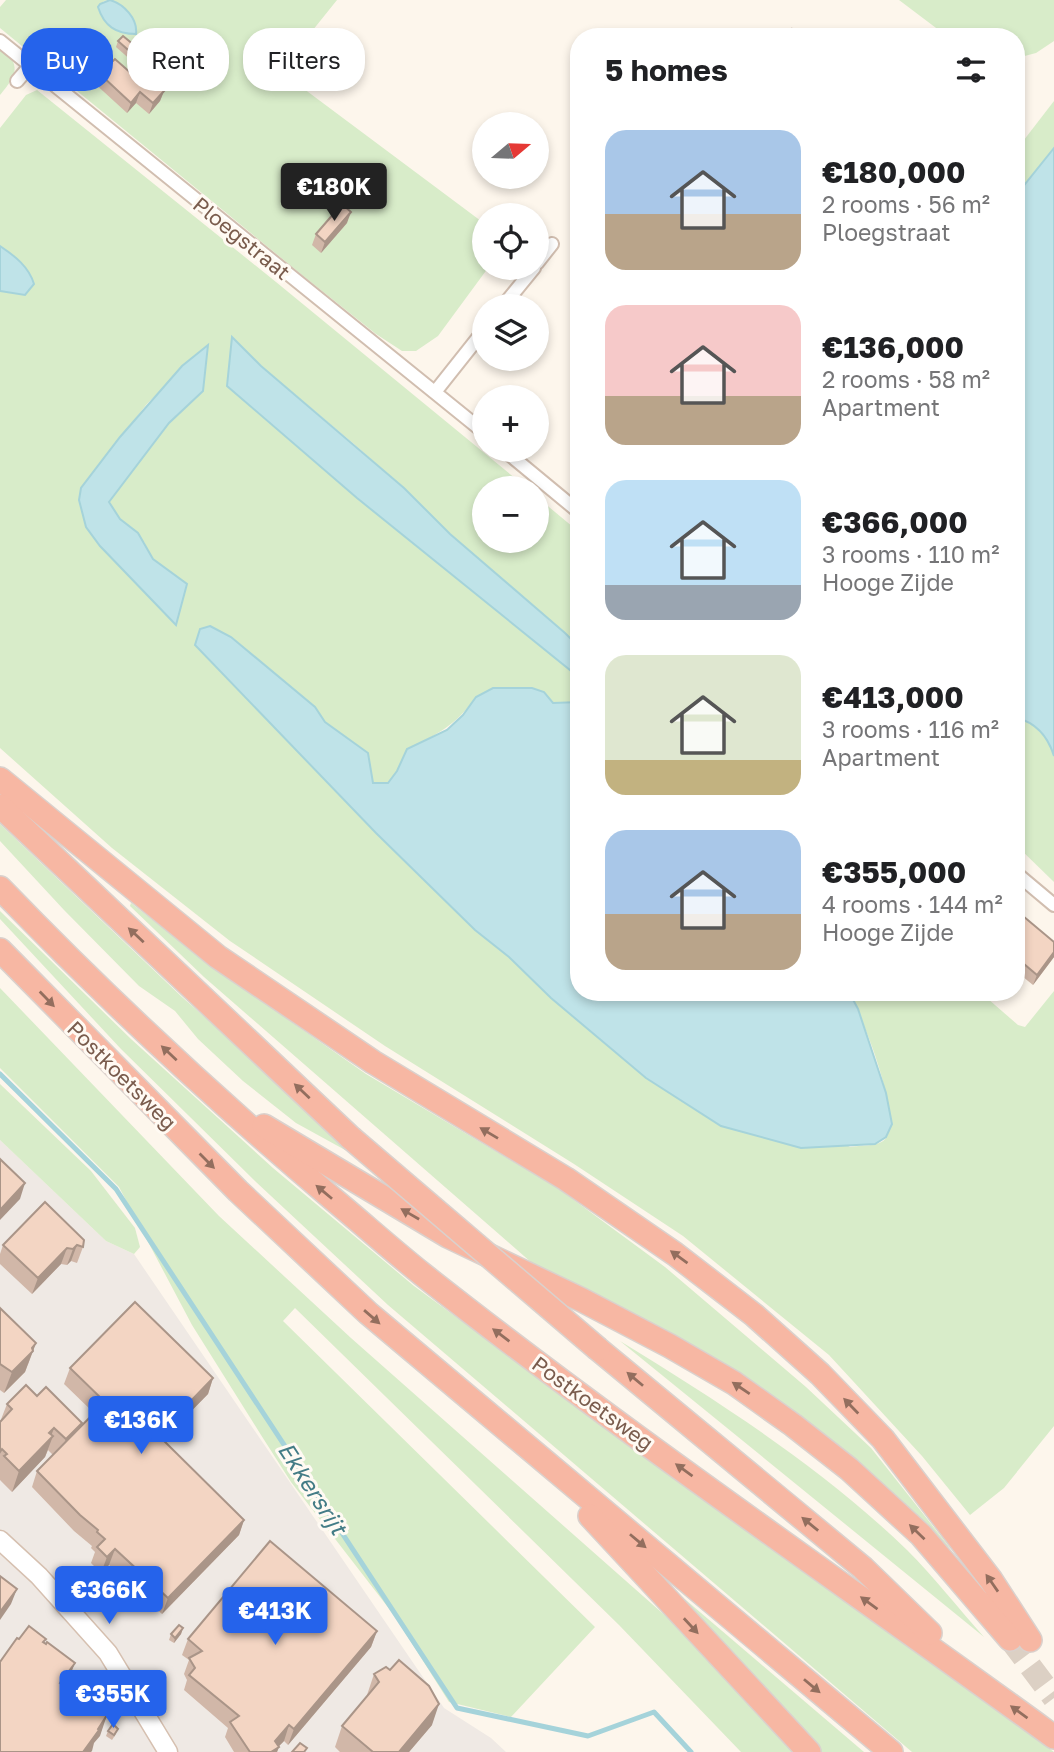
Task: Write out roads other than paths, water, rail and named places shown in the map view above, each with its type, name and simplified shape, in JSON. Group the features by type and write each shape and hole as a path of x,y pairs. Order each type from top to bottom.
{"highway":[{"name":"Postkoetsweg","path":"0,779 218,957 373,1062 565,1179 675,1254 754,1315 820,1374 883,1439 991,1580 1020,1639 921,1535 849,1469 734,1383 582,1300 448,1236 219,1099"},
{"name":"Postkoetsweg","path":"0,806 351,1138 598,1349 863,1567 984,1686"},
{"name":"Postkoetsweg","path":"0,888 122,1010 281,1155 398,1254 579,1394 1054,1737"},
{"name":"Postkoetsweg","path":"0,950 238,1191 368,1313 891,1752"},
{"name":"Postkoetsweg","path":"529,1450 808,1752"}],"street":[{"name":"Ploegstraat","path":"0,41 21,58"},
{"path":"17,81 21,76"},
{"name":"Ploegstraat","path":"61,91 472,422"},
{"path":"549,248 552,244"},
{"path":"513,294 524,280"},
{"path":"435,392 472,345"},
{"path":"519,462 570,504"},
{"path":"1025,881 1054,905"},
{"path":"0,1540 39,1576 108,1653 168,1752"}],"water":[{"path":"110,0 120,5 129,13 136,28 127,28 127,33 112,28 98,7"},
{"path":"1054,148 1054,756 1041,732 1025,721 1025,184"},
{"path":"0,246 21,262 29,272 34,284 25,295 0,291"},
{"path":"232,337 261,366 404,488 450,534 565,633 570,638 570,670 357,498 227,386"},
{"path":"208,345 203,391 169,423 109,502 120,519 138,533 153,559 187,584 176,625 100,546 86,527 79,500 81,488 120,437 182,366"},
{"path":"210,626 231,637 315,707 325,722 368,753 373,783 388,783 407,749 447,730 463,715 476,697 493,688 532,688 544,692 553,703 570,702 570,1001 854,1001 886,1093 892,1124 886,1137 875,1144 801,1148 721,1126 646,1078 475,930 376,833 195,645 200,629"}],"waterway":[{"name":"Ekkersrijt","path":"0,1074 116,1189 457,1708 588,1736 654,1712 691,1752"}],"tunnel":[{"path":"1010,1639 1054,1698"}]}
